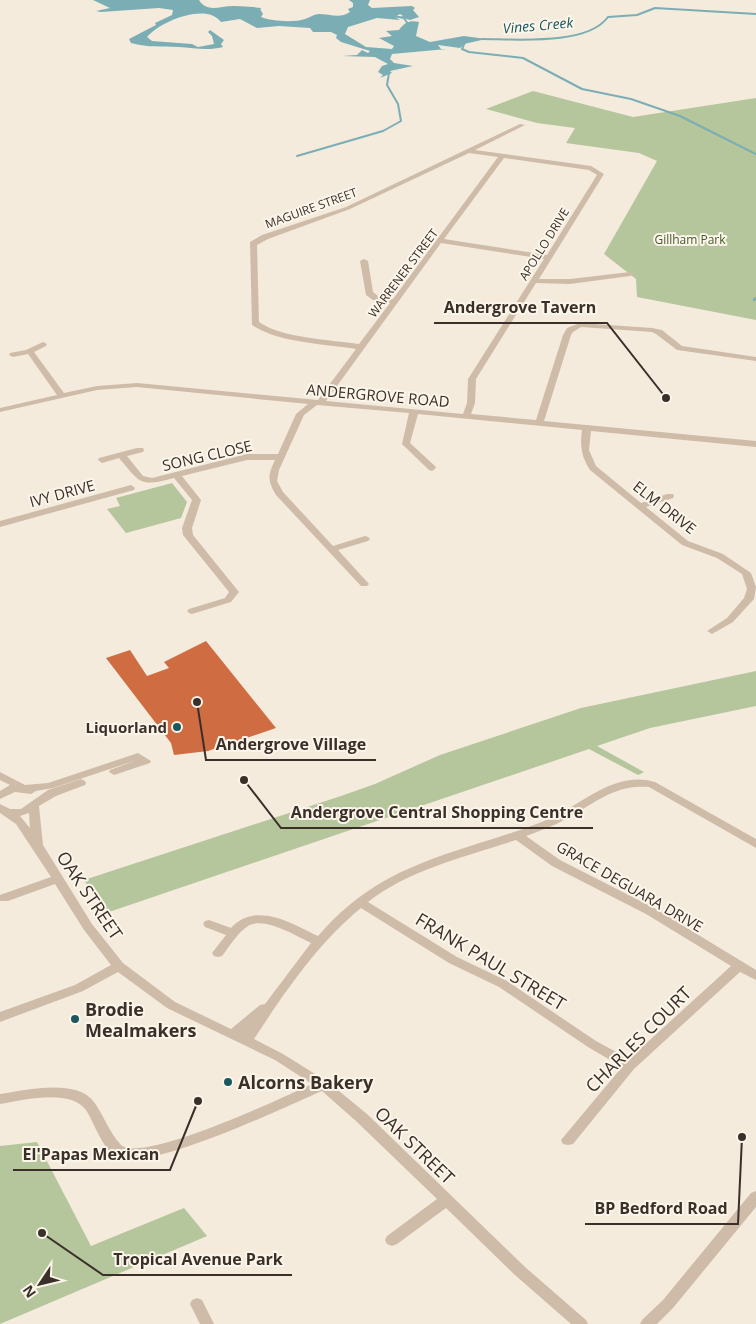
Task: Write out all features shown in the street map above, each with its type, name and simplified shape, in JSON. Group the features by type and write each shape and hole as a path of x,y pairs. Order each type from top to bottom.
{"street":[{"name":"MAGUIRE STREET","path":"361,346 271,333 258,326 255,323 253,244 265,237 348,208 522,125"},
{"path":"469,151 595,170 607,169"},
{"name":"WARRENER STREET","path":"300,414 317,403 441,241 502,156"},
{"name":"APOLLO DRIVE","path":"466,416 471,403 472,379 598,180 601,174 595,170"},
{"path":"441,241 548,257"},
{"path":"364,261 369,293 376,298 395,302"},
{"path":"534,281 565,284 602,276 630,274"},
{"path":"539,423 567,335 570,330 580,325 652,330 659,332 680,348 756,359"},
{"path":"14,355 29,351 43,344"},
{"path":"29,351 62,396"},
{"name":"ANDERGROVE ROAD","path":"0,410 104,387 132,385 756,444"},
{"path":"296,401 300,414 273,475 276,488 364,584"},
{"path":"414,412 406,444 432,468"},
{"name":"ELM DRIVE","path":"587,428 584,448 585,456 594,468 686,543 720,556 746,573 752,589 751,604 712,631"},
{"name":"SONG CLOSE","path":"102,460 140,450"},
{"name":"SONG CLOSE","path":"121,455 143,480 156,481 246,457 280,457"},
{"path":"177,476 197,500 187,528 188,535 234,592 227,600 192,611"},
{"name":"IVY DRIVE","path":"0,524 131,488"},
{"path":"640,506 670,496"},
{"path":"332,549 365,540"},
{"path":"0,795 7,790 50,786 142,758 56,792 21,812 3,810"},
{"path":"0,775 35,794 37,798 34,805"},
{"path":"246,1041 268,1004 320,942 360,902 409,874 550,823 600,793 639,782 651,784 756,844"},
{"name":"OAK STREET","path":"34,805 35,838 40,851"},
{"name":"OAK STREET","path":"3,810 20,821 91,932 120,966 171,1005 279,1057 323,1085 362,1118 520,1271 581,1324"},
{"name":"GRACE DEGUARA DRIVE","path":"517,835 556,863 650,911 738,967 756,976"},
{"path":"4,898 57,879"},
{"name":"FRANK PAUL STREET","path":"360,902 453,960 503,984 592,1044 630,1066"},
{"path":"218,953 245,922 264,919 320,942"},
{"path":"209,924 234,934"},
{"path":"0,1017 79,988 120,966"},
{"name":"CHARLES COURT","path":"568,1140 630,1066 738,967"},
{"path":"232,1035 268,1004"},
{"path":"0,1099 59,1093 76,1094 86,1102 114,1147 123,1154 136,1157 179,1144 323,1085"},
{"path":"647,1324 668,1304 756,1198"},
{"path":"392,1240 447,1200"},
{"path":"197,1304 207,1324"}],"green space":[{"name":"Gillham Park","path":"533,91 633,117 756,98 756,320 637,297 636,279 604,254 657,161 639,153 566,143 575,128 537,123 486,109"},
{"path":"172,483 187,502 181,518 126,533 107,509 120,506 116,498"},
{"path":"756,671 756,706 650,728 597,746 644,772 638,775 589,749 106,913 84,880 341,796 375,784 440,755 581,708"},
{"path":"37,1142 91,1246 184,1208 207,1236 0,1324 0,1146"}],"water":[{"path":"93,0 199,0 206,7 211,8 245,6 262,8 260,9 263,14 261,17 288,21 300,20 317,14 335,16 346,14 350,12 348,9 353,7 353,3 349,0 370,0 368,5 372,8 412,6 419,17 410,20 400,17 403,16 400,14 395,17 400,20 377,18 348,27 345,34 366,47 392,49 394,46 379,38 392,36 386,31 399,30 406,23 413,21 419,22 416,36 430,42 464,36 486,39 464,44 460,48 438,45 441,49 447,49 392,54 390,59 394,63 413,66 390,71 392,73 380,78 383,75 378,72 382,66 388,64 375,57 342,56 357,55 362,50 368,53 370,51 341,42 336,38 337,35 331,32 313,32 310,28 279,26 257,28 240,19 221,22 214,16 195,14 172,20 153,31 147,37 152,41 192,44 198,47 214,44 212,36 208,32 210,30 224,40 221,44 223,47 206,49 144,46 131,43 129,39 172,15 173,10 159,8 101,12 96,11 110,8"}],"building":[{"path":"206,641 276,728 208,751 174,755 171,743 106,658 130,650 147,676 169,668 164,662"}],"waterway":[{"name":"Vines Creek","path":"482,39 531,40 568,37 584,33 598,26 608,17 637,15 655,8 756,14"},
{"path":"393,16 404,18 408,24"},
{"path":"465,42 462,49 469,52 523,58 582,89 631,99 680,116 756,154"},
{"path":"297,156 383,131 401,121 398,104 387,85 389,73"}],"place":[{"name":"Andergrove Tavern","path":"666,398"},
{"name":"Andergrove Village","path":"197,702"},
{"name":"Liquorland","path":"177,727"},
{"name":"Andergrove Central Shopping Centre","path":"244,780"},
{"name":"Brodie Mealmakers","path":"75,1019"},
{"name":"Alcorns Bakery","path":"228,1082"},
{"name":"El'Papas Mexican","path":"198,1101"},
{"name":"BP Bedford Road","path":"742,1137"},
{"name":"Tropical Avenue Park","path":"42,1233"}]}
